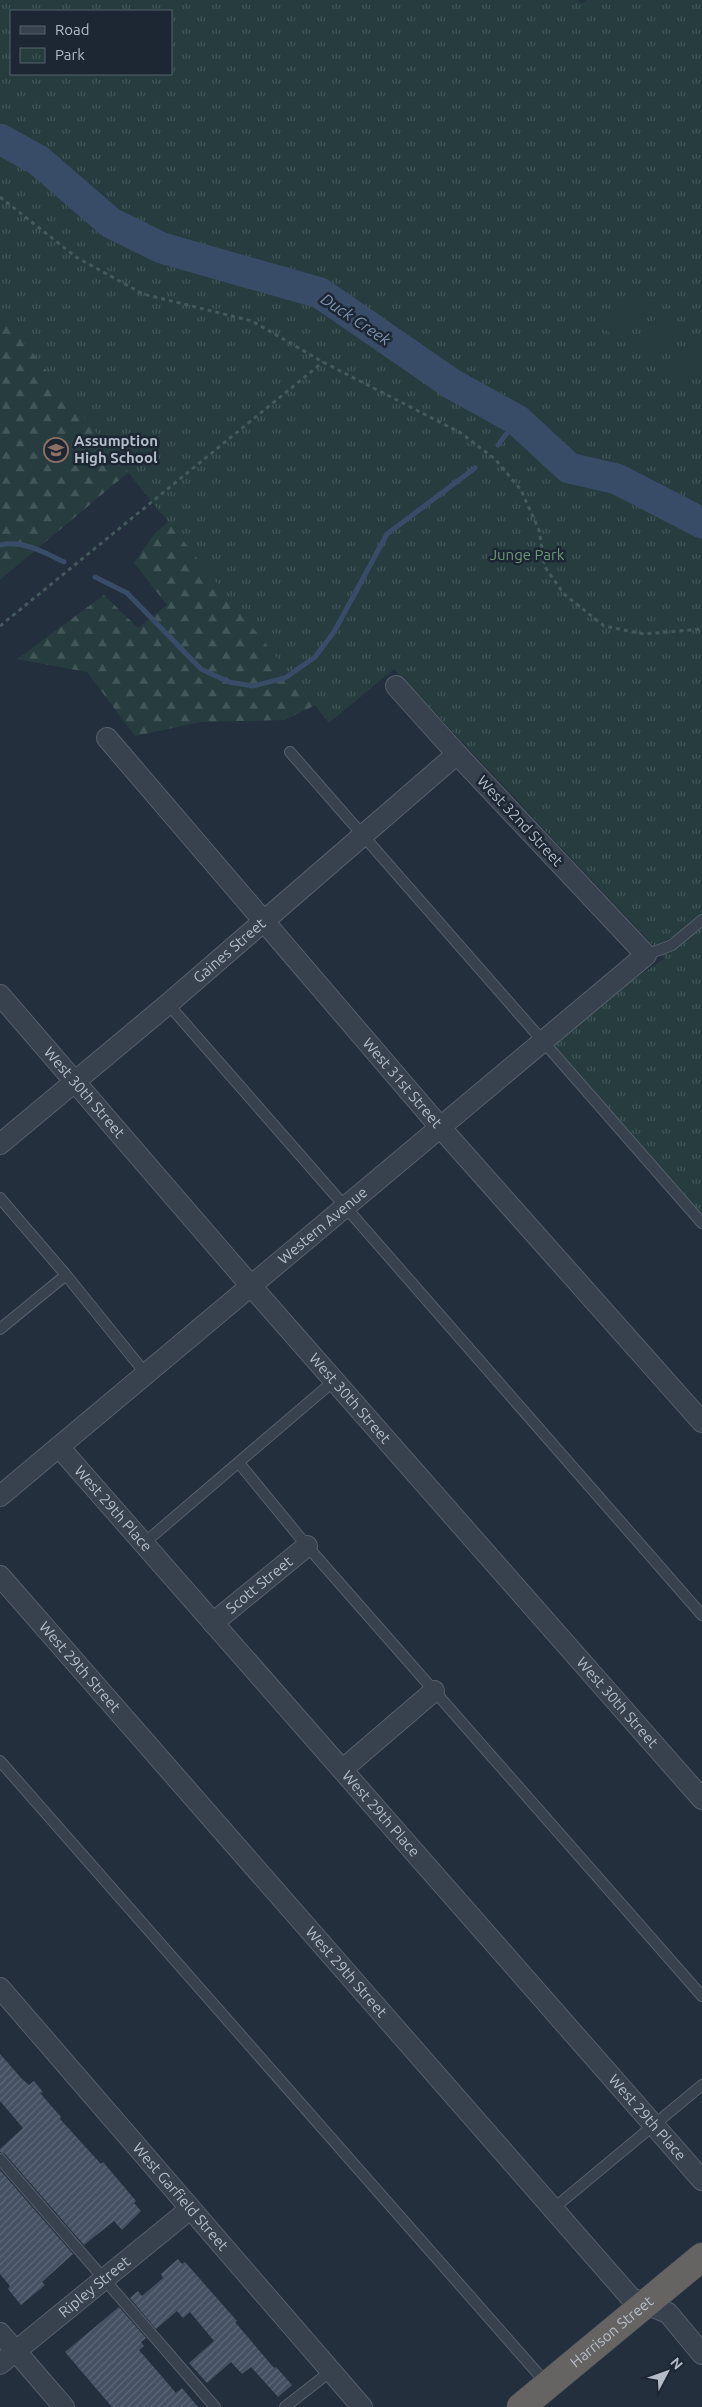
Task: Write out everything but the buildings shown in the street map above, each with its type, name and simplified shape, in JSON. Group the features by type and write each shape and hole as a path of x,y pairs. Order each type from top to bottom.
{"highway":[{"name":"Harrison Street","path":"521,2407 702,2257"}],"street":[{"name":"West 32nd Street","path":"396,686 457,754 646,955"},
{"name":"West 31st Street","path":"107,738 440,1127 702,1422"},
{"name":"Gaines Street","path":"0,1144 168,1004 457,754"},
{"name":"Western Avenue","path":"0,1496 646,955"},
{"name":"West 30th Street","path":"0,995 251,1286 702,1799"},
{"name":"West 29th Place","path":"59,1447 702,2180"},
{"name":"Scott Street","path":"213,1623 307,1546"},
{"name":"West 29th Street","path":"0,1576 631,2298 668,2313 702,2354"},
{"path":"343,1769 434,1691"},
{"name":"West Garfield Street","path":"0,1988 362,2407"},
{"name":"Ripley Street","path":"0,2364 190,2209"},
{"path":"0,2333 64,2407"}],"lane":[{"path":"290,752 702,1223"},
{"path":"646,955 672,945 702,920"},
{"path":"168,1004 702,1615"},
{"path":"0,1198 66,1275 146,1374"},
{"path":"0,1329 66,1275"},
{"path":"143,1544 335,1380"},
{"path":"239,1463 307,1546 702,1996"},
{"path":"0,1762 548,2385"},
{"path":"554,2208 702,2085"},
{"path":"0,2159 215,2407"},
{"path":"285,2407 331,2371"}],"path":[{"path":"0,197 76,257 143,294 252,321 323,362 461,433 495,459 521,490 539,530 545,567 564,594 604,626 644,634 702,629"},
{"path":"0,626 323,362"}],"green space":[{"name":"Junge Park","path":"0,0 578,0 582,4 586,0 702,0 702,1218 543,1041 665,958 394,669 329,723 0,312"},
{"path":"0,218 272,352 0,580"},
{"path":"631,290 651,304 623,343 603,328"},
{"path":"661,311 681,326 653,364 633,349"},
{"path":"692,337 702,344 702,366 684,390 664,376"},
{"path":"327,384 422,653 285,720 201,722 135,736 87,672 17,659 104,595 138,628 167,605 134,563 155,533"}],"waterway":[{"name":"Duck Creek","path":"0,139 38,160 111,223 162,248 320,293 452,384 517,420 569,468 617,479 702,523"},
{"path":"498,445 517,420"},
{"path":"95,577 127,593 201,669 229,682 253,686 285,678 315,657 334,632 387,534 475,468"},
{"path":"0,545 17,544 25,546 64,562"}],"place":[{"name":"Assumption High School","path":"56,450"}]}
